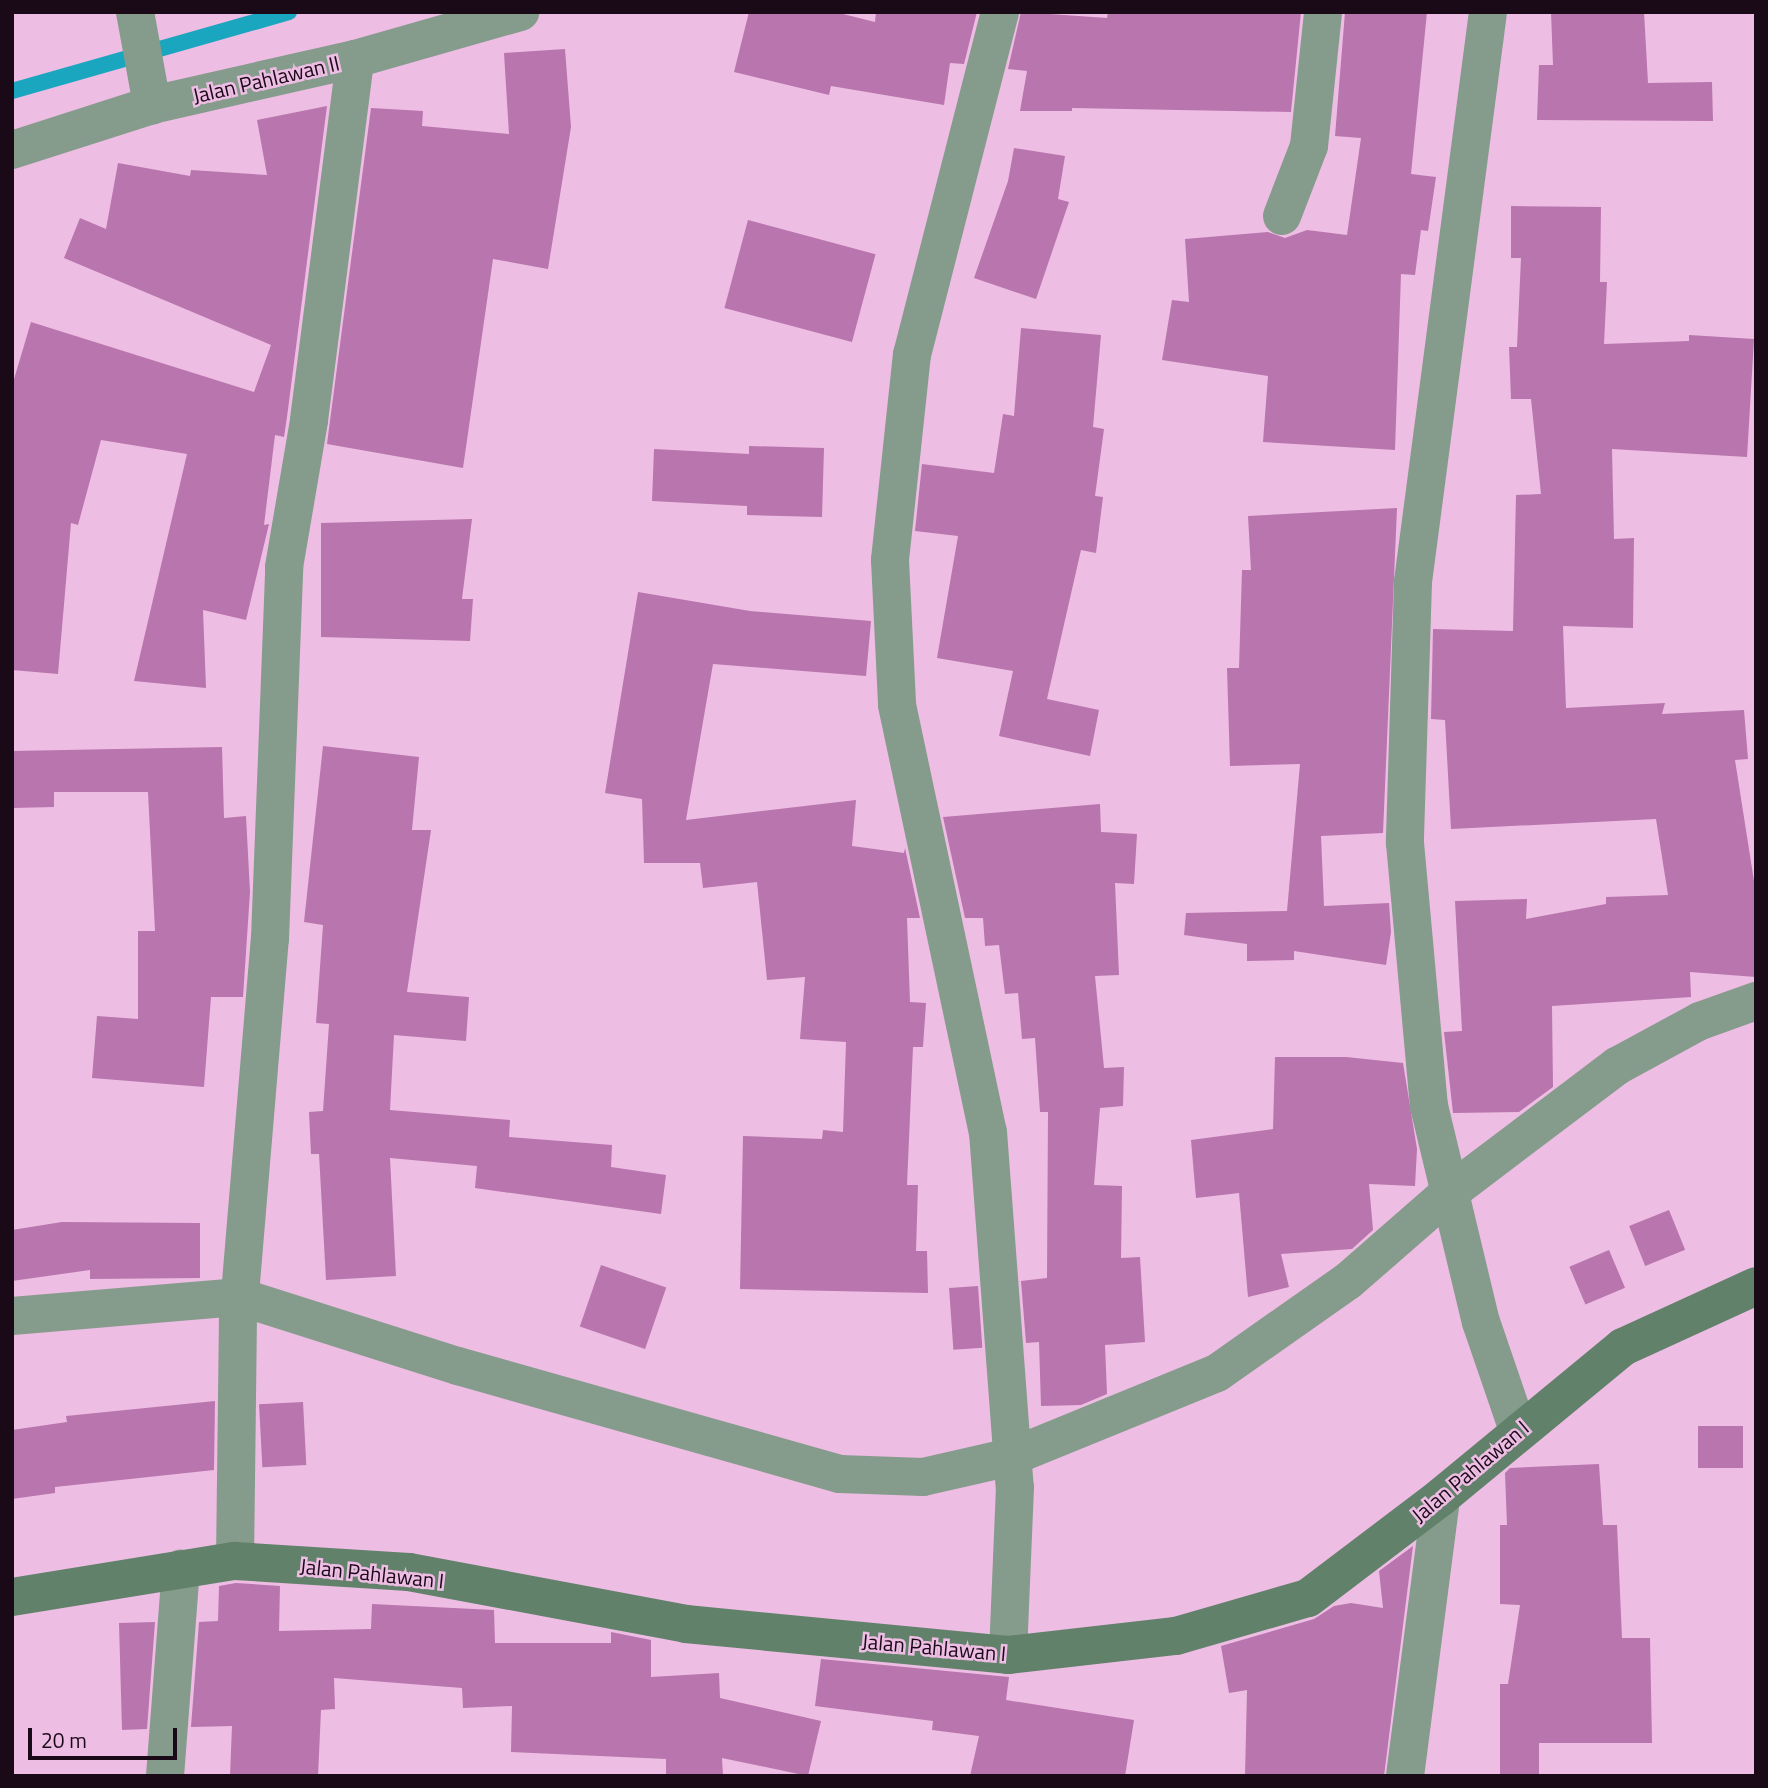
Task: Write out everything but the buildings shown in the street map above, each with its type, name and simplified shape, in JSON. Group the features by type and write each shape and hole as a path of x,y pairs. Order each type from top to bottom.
{"main road":[{"name":"Jalan Pahlawan I","path":"12,1597 235,1561 409,1572 687,1624 1009,1655 1175,1636 1279,1609 1308,1598 1441,1497 1518,1430 1623,1347 1756,1286"}],"street":[{"name":"Jalan Pahlawan II","path":"12,149 150,97 355,59 520,12"},
{"path":"1000,12 912,354 890,560 897,705 988,1132 1013,1472 1009,1655"},
{"path":"1282,216 1309,146 1323,12"},
{"path":"1488,12 1413,582 1405,843 1429,1106 1481,1322 1518,1430"},
{"path":"136,20 150,97"},
{"path":"235,1561 239,1308 270,939 284,567 309,420 355,59"},
{"path":"12,1316 239,1308 458,1366 840,1474 923,1477 1013,1472 1217,1373 1452,1208 1617,1066 1700,1021 1756,1001"},
{"path":"1414,1767 1441,1497"},
{"path":"165,1776 181,1569"}],"waterway":[{"path":"12,91 289,12"}]}
